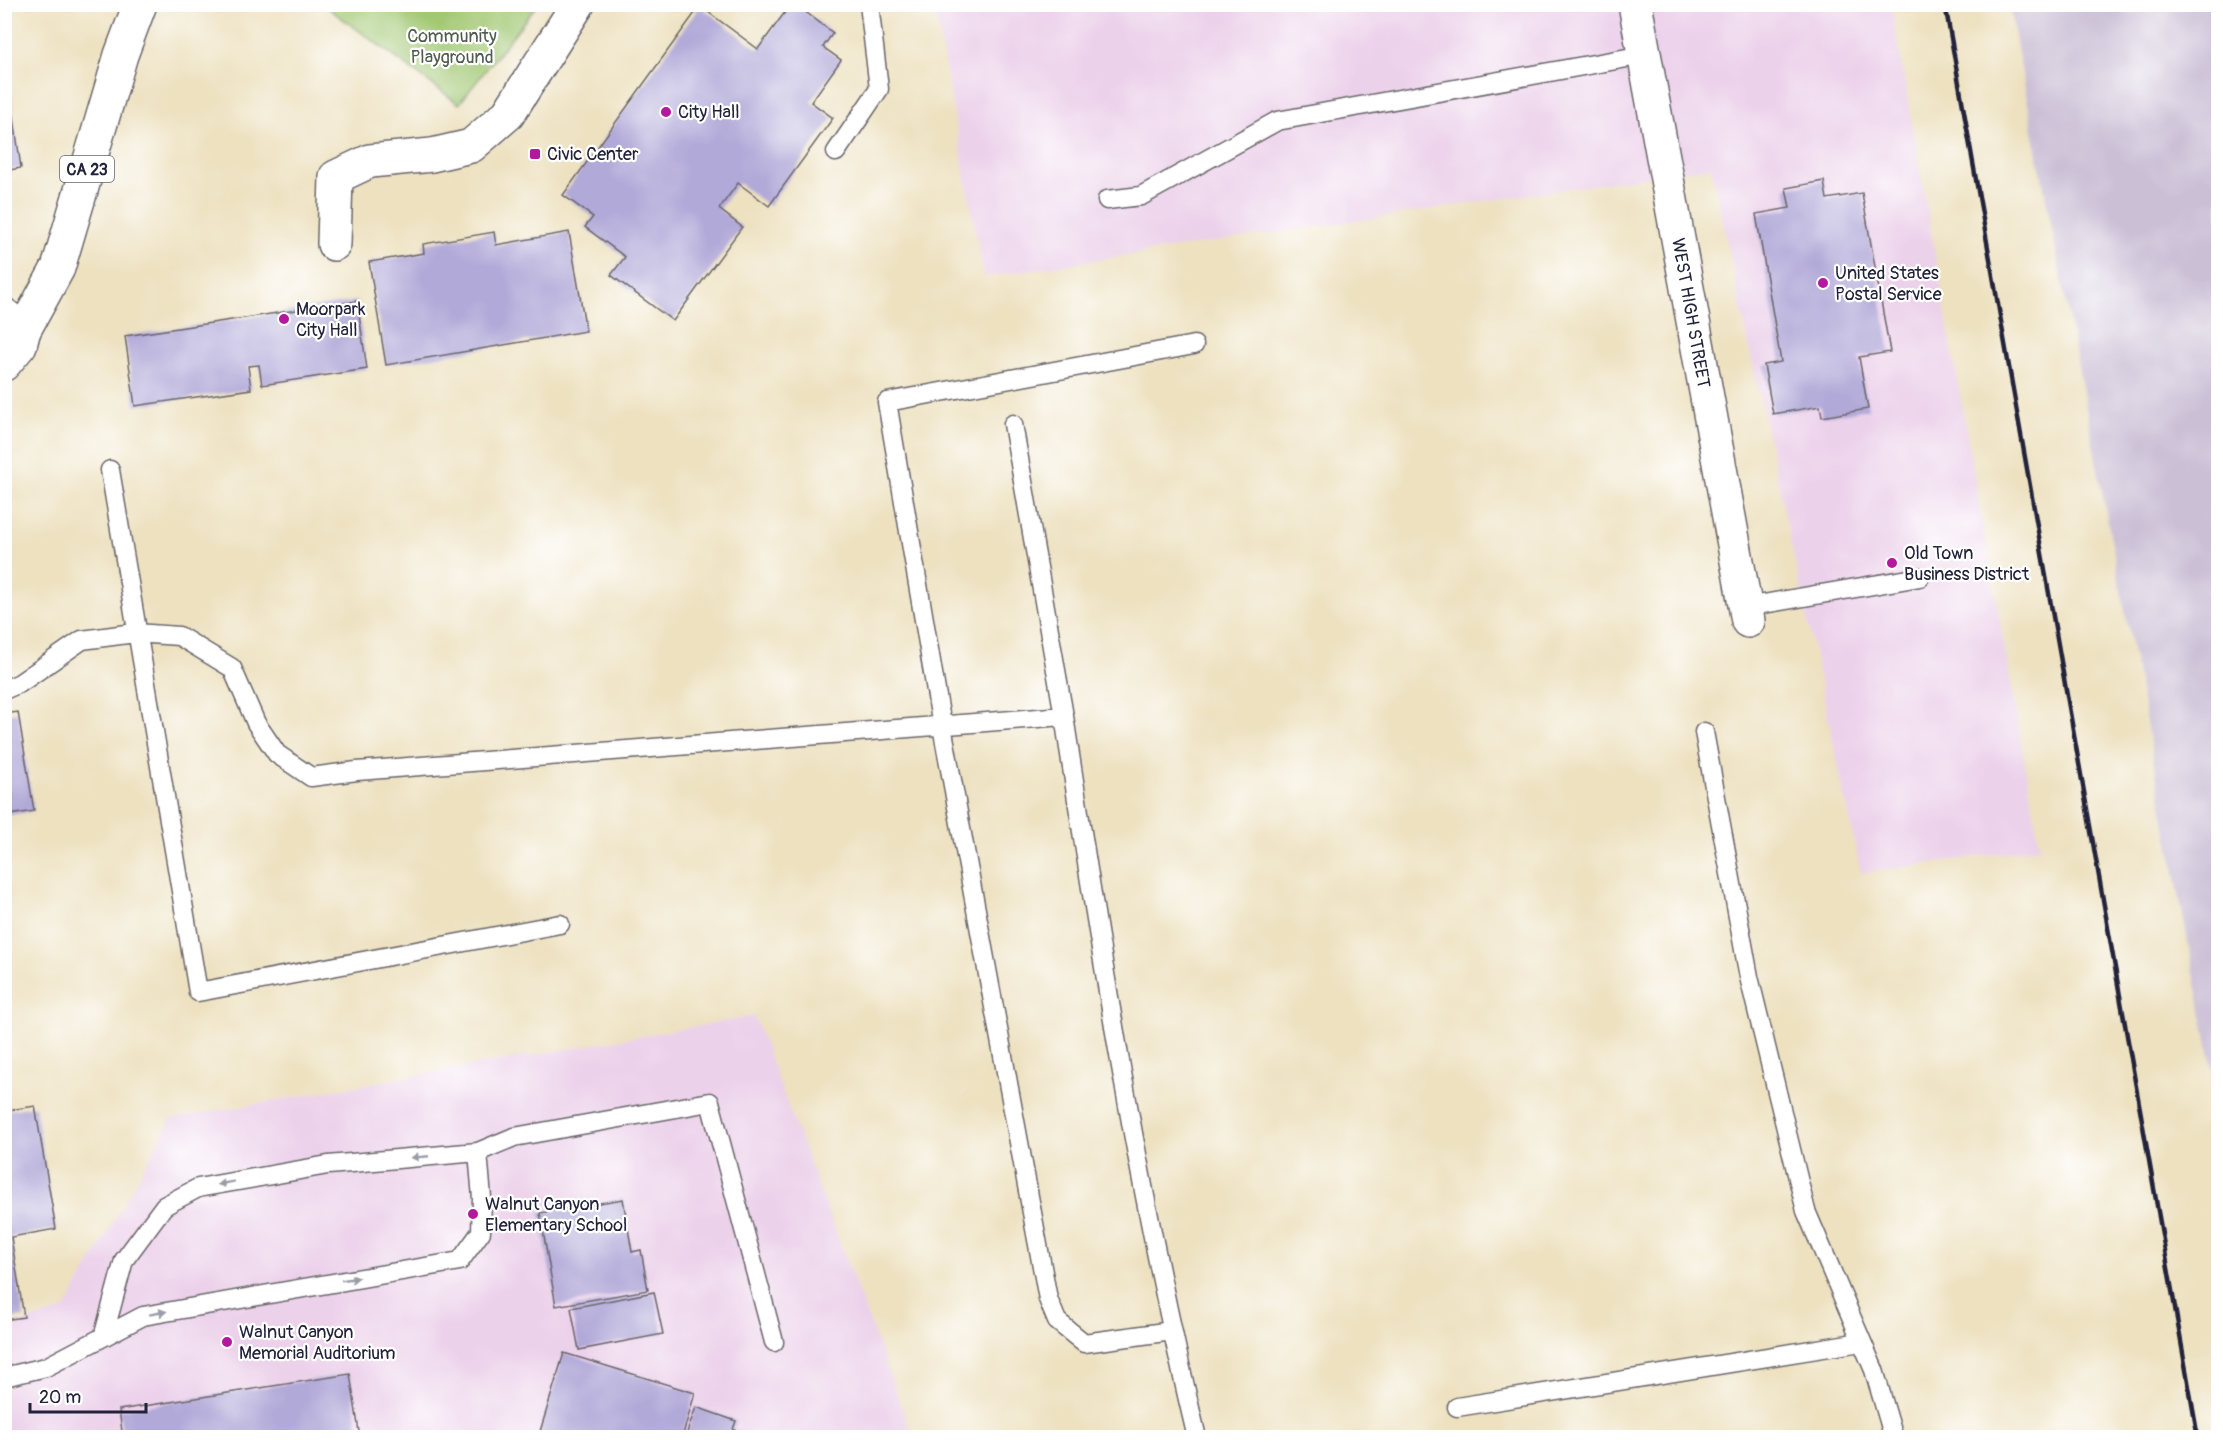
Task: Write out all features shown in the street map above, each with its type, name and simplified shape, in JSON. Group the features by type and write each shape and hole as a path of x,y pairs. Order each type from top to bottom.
{"street":[{"name":"CA 23","path":"4,364 20,345 14,322 58,268 121,55 140,4"},
{"path":"334,244 336,177 370,161 432,155 471,146 508,114 578,4"},
{"name":"WEST HIGH STREET","path":"1635,4 1747,614"}],"lane":[{"path":"836,152 879,89 869,4"},
{"path":"1107,200 1141,196 1277,121 1644,55"},
{"path":"1172,1331 1084,1343 1058,1321 1048,1299 942,726 887,402 1194,345"},
{"path":"1013,424 1064,716 1104,974 1172,1331 1197,1437"},
{"path":"110,470 135,633 198,992 560,924"},
{"path":"1747,614 1920,577"},
{"path":"4,690 20,683 82,640 135,633 179,636 232,668 256,723 277,754 311,777 357,771 1064,716"},
{"path":"1704,732 1749,976 1806,1211 1874,1370 1894,1437"},
{"path":"104,1334 124,1260 164,1206 198,1188 328,1165 478,1152 514,1137 710,1102 774,1342"},
{"path":"4,1377 46,1367 104,1334 143,1316 460,1261 481,1232 482,1198 478,1152"},
{"path":"1457,1407 1861,1342"}],"shaded area":[{"name":"Old Town Business District","path":"934,5 1891,5 2040,848 1861,873 1711,167 984,277"},
{"path":"2009,5 2211,5 2218,45 2218,1098"},
{"name":"Walnut Canyon Elementary School","path":"754,1016 913,1437 5,1437 4,1329 65,1309 171,1119"}],"green space":[{"name":"Community Playground","path":"324,5 537,5 459,104"}],"building":[{"path":"791,4 795,4 833,33 823,47 841,60 811,102 833,118 769,206 738,183 719,209 742,227 673,321 611,275 625,257 585,227 593,217 563,195 700,6 758,49"},
{"path":"12,105 21,168 4,171 4,106"},
{"name":"United States Postal Service","path":"1824,181 1827,199 1862,193 1890,352 1859,357 1868,409 1822,417 1820,406 1773,414 1764,365 1781,362 1756,214 1790,208 1786,188"},
{"path":"494,232 496,245 569,232 586,331 386,365 369,262 424,253 423,244"},
{"path":"357,301 367,369 262,385 259,365 248,366 251,389 135,406 125,336"},
{"path":"18,712 34,811 4,816 4,714"},
{"path":"35,1106 56,1229 11,1237 24,1317 4,1320 4,1111"},
{"path":"623,1199 632,1252 641,1250 648,1290 556,1306 540,1213"},
{"path":"654,1292 663,1334 579,1350 571,1308"},
{"path":"564,1353 695,1393 682,1438 538,1438"},
{"path":"350,1374 360,1438 123,1438 119,1410"},
{"path":"696,1407 736,1421 730,1438 685,1438"},
{"path":"734,1430 757,1437 732,1438"}],"railway":[{"path":"1945,4 2198,1438"}],"place":[{"name":"City Hall","path":"666,112"},
{"name":"Civic Center","path":"535,154"},
{"name":"United States Postal Service","path":"1823,283"},
{"name":"Moorpark City Hall","path":"284,319"},
{"name":"Old Town Business District","path":"1892,563"},
{"name":"Walnut Canyon Elementary School","path":"473,1214"},
{"name":"Walnut Canyon Memorial Auditorium","path":"227,1342"}]}
